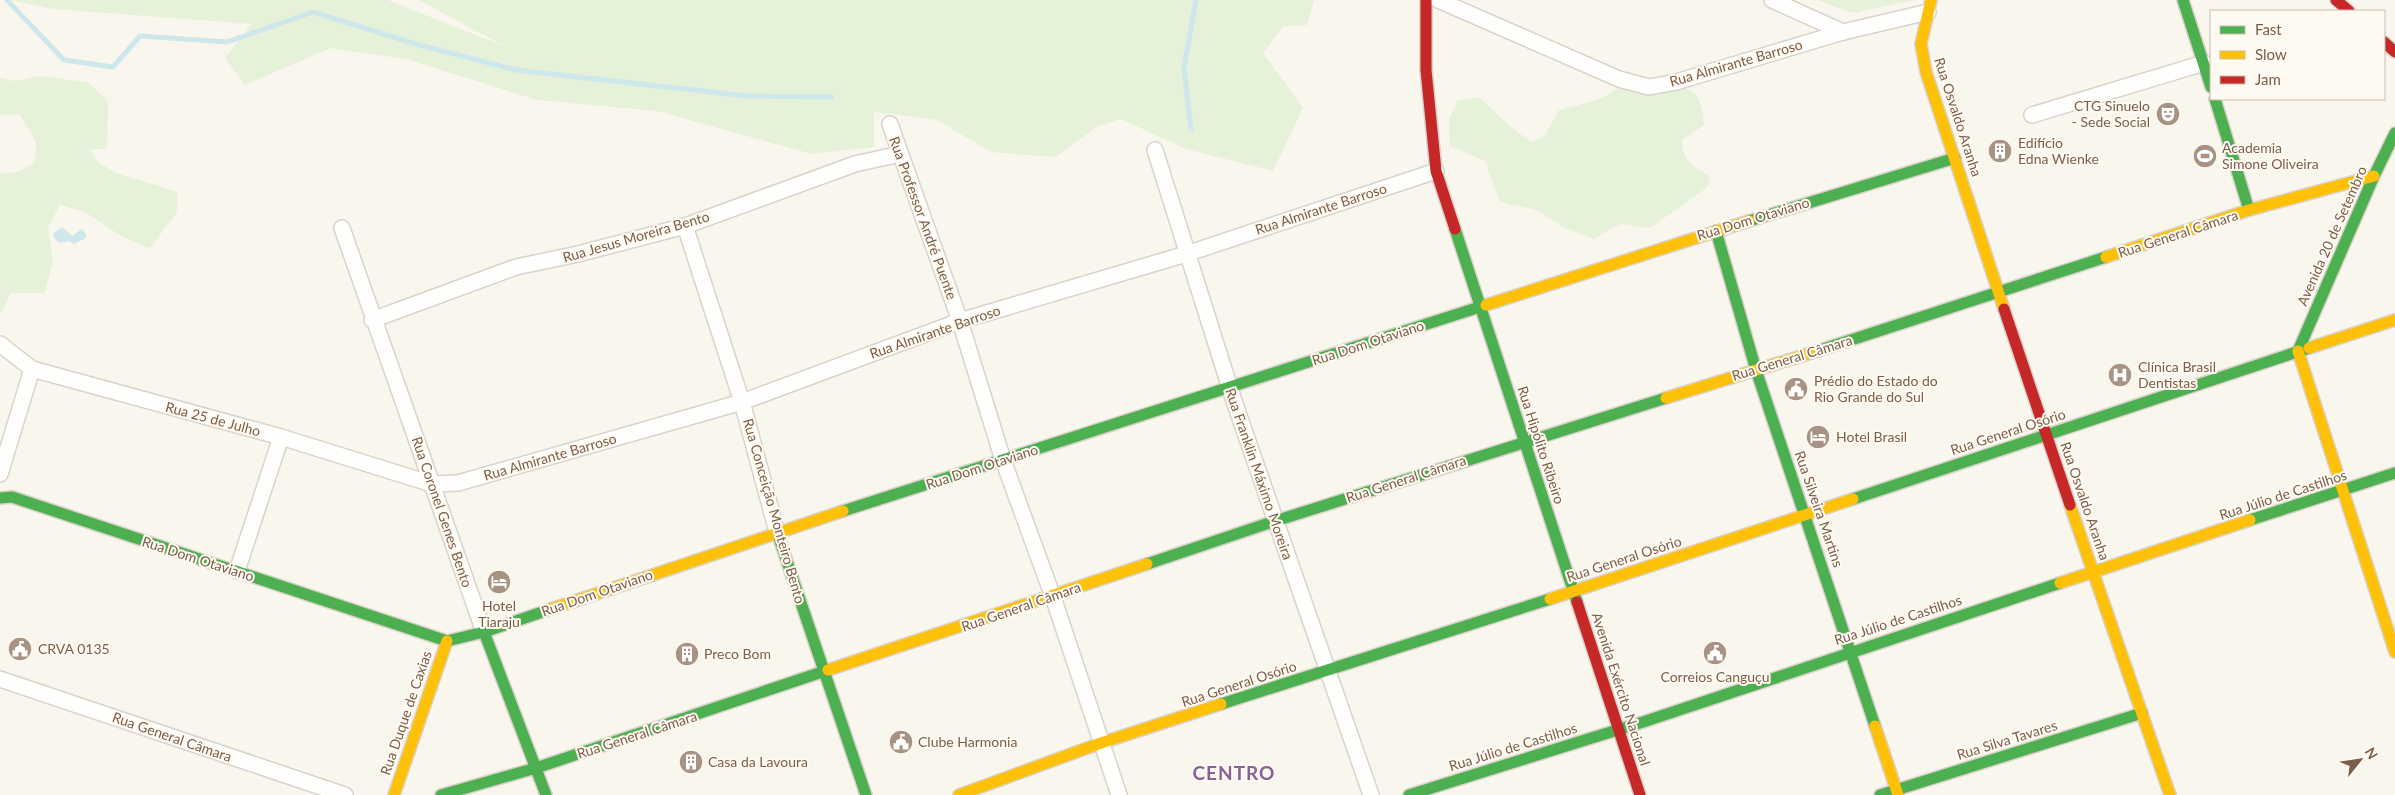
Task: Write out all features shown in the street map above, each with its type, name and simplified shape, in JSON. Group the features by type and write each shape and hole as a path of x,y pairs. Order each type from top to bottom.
{"street":[{"name":"Rua Hipólito Ribeiro","path":"1426,0 1426,70 1436,171 1574,591"},
{"name":"Rua Almirante Barroso","path":"1438,0 1619,79 1649,86 1676,82 1930,6"},
{"path":"1772,0 1843,32"},
{"path":"2183,0 2210,84"},
{"path":"2336,0 2348,10"},
{"name":"Rua Osvaldo Aranha","path":"1930,6 1921,44 1926,72 2046,435 2170,795"},
{"path":"2385,43 2395,52"},
{"path":"2032,115 2204,63"},
{"path":"2215,100 2250,210"},
{"name":"Rua Professor André Puente","path":"890,124 960,321 1003,460 1053,596 1119,795"},
{"name":"Avenida 20 de Setembro","path":"2298,351 2374,176 2395,133"},
{"name":"Rua Franklin Máximo Moreira","path":"1155,150 1229,387 1371,795"},
{"name":"Rua Jesus Moreira Bento","path":"372,320 516,267 578,254 685,226 855,164 900,154"},
{"name":"Rua Dom Otaviano","path":"0,482 6,497 447,641 484,632 777,532 1716,231 1956,158"},
{"name":"Rua Almirante Barroso","path":"432,484 458,483 489,475 742,402 960,321 1186,254 1436,171"},
{"name":"Rua General Câmara","path":"441,795 536,768 825,673 1275,521 1524,441 1999,293 2250,210 2374,176"},
{"name":"Rua Conceição Monteiro Bento","path":"685,226 742,402 777,532 866,795"},
{"name":"Rua Coronel Genes Bento","path":"342,228 372,320 484,632 546,795"},
{"name":"Rua Silveira Martins","path":"1716,231 1756,370 1897,792"},
{"name":"Rua General Osório","path":"959,795 1101,743 1574,591 2395,320"},
{"name":"Rua 25 de Julho","path":"0,344 32,369 281,437 432,484"},
{"path":"2298,351 2395,652"},
{"path":"0,474 32,369"},
{"path":"237,571 281,437"},
{"name":"Rua Júlio de Castilhos","path":"1409,795 1618,729 2395,473"},
{"name":"Avenida Exército Nacional","path":"1574,591 1640,795"},
{"name":"Rua Duque de Caxias","path":"394,795 447,641"},
{"name":"Rua General Câmara","path":"0,679 345,795"},
{"name":"Rua Silva Tavares","path":"1880,795 1897,792 2142,713"}],"green space":[{"path":"12,0 388,0 506,47 419,0 1314,0 1307,25 1283,26 1263,53 1303,108 1273,171 1186,149 1121,119 1098,126 1056,157 991,152 937,120 874,112 874,147 812,154 657,111 537,100 406,59 331,48 245,85 225,58 252,24 53,9"},
{"path":"1817,0 1915,0 1853,13"},
{"path":"38,76 87,82 108,101 107,149 90,149 99,163 116,173 178,192 177,212 150,248 121,236 85,212 60,205 48,227 53,263 44,293 11,293 0,315 0,174 18,172 35,162 36,142 20,115 0,114 0,78 15,81"},
{"path":"1661,84 1681,87 1695,94 1702,109 1704,125 1682,140 1682,147 1689,162 1708,175 1710,183 1705,189 1650,228 1620,224 1594,239 1565,228 1536,210 1500,202 1485,161 1450,146 1449,120 1457,101 1479,97 1507,124 1531,142 1545,135 1559,110 1601,99 1622,85"}],"water":[{"path":"62,227 72,236 82,229 86,234 86,238 74,244 69,241 60,243 53,234"}],"waterway":[{"path":"7,0 64,60 113,67 140,36 227,42 313,12 419,45 516,70 747,96 832,97"},
{"path":"1191,129 1184,68 1196,0"}],"traffic: fast":[{"path":"2183,0 2210,84"},
{"path":"2215,100 2249,210"},
{"path":"2298,351 2374,176 2395,133"},
{"path":"1749,221 1955,158"},
{"path":"1455,229 1577,602"},
{"path":"1716,231 1756,370 1875,726"},
{"path":"1811,353 2106,257"},
{"path":"843,511 1486,305"},
{"path":"1853,499 2309,348"},
{"path":"1147,564 1275,521 1666,398"},
{"path":"2250,520 2395,473"},
{"path":"0,498 12,497 447,641 484,632 551,609"},
{"path":"777,532 866,795"},
{"path":"1409,795 1643,722 2060,583"},
{"path":"1221,704 1550,599"},
{"path":"484,632 546,795"},
{"path":"441,795 536,768 828,670"},
{"path":"1880,795 2142,713"}],"traffic: slow":[{"path":"1931,0 1921,44 1926,72 2004,309"},
{"path":"2106,257 2249,210 2374,176"},
{"path":"1486,305 1749,221"},
{"path":"2309,348 2395,320"},
{"path":"2298,351 2395,652"},
{"path":"1666,398 1811,353"},
{"path":"1550,599 1853,499"},
{"path":"2070,505 2170,795"},
{"path":"551,609 843,511"},
{"path":"2060,583 2250,520"},
{"path":"828,670 1147,564"},
{"path":"394,795 447,641"},
{"path":"959,795 1101,743 1221,704"},
{"path":"1875,726 1898,795"}],"traffic: jam":[{"path":"1426,0 1426,70 1436,171 1455,229"},
{"path":"2336,0 2348,10"},
{"path":"2385,43 2395,52"},
{"path":"2004,309 2070,505"},
{"path":"1577,602 1640,795"}],"place":[{"name":"CTG Sinuelo - Sede Social","path":"2168,114"},
{"name":"Edifício Edna Wienke","path":"2000,151"},
{"name":"Academia Simone Oliveira","path":"2205,156"},
{"name":"Clínica Brasil Dentistas","path":"2120,375"},
{"name":"Prédio do Estado do Rio Grande do Sul","path":"1796,389"},
{"name":"Hotel Brasil","path":"1818,437"},
{"name":"Hotel Tiaraju","path":"499,582"},
{"name":"CRVA 0135","path":"20,649"},
{"name":"Correios Canguçu","path":"1715,653"},
{"name":"Preco Bom","path":"687,654"},
{"name":"Clube Harmonia","path":"901,742"},
{"name":"Casa da Lavoura","path":"691,762"}],"district":[{"name":"CENTRO","path":"1234,773"}]}
